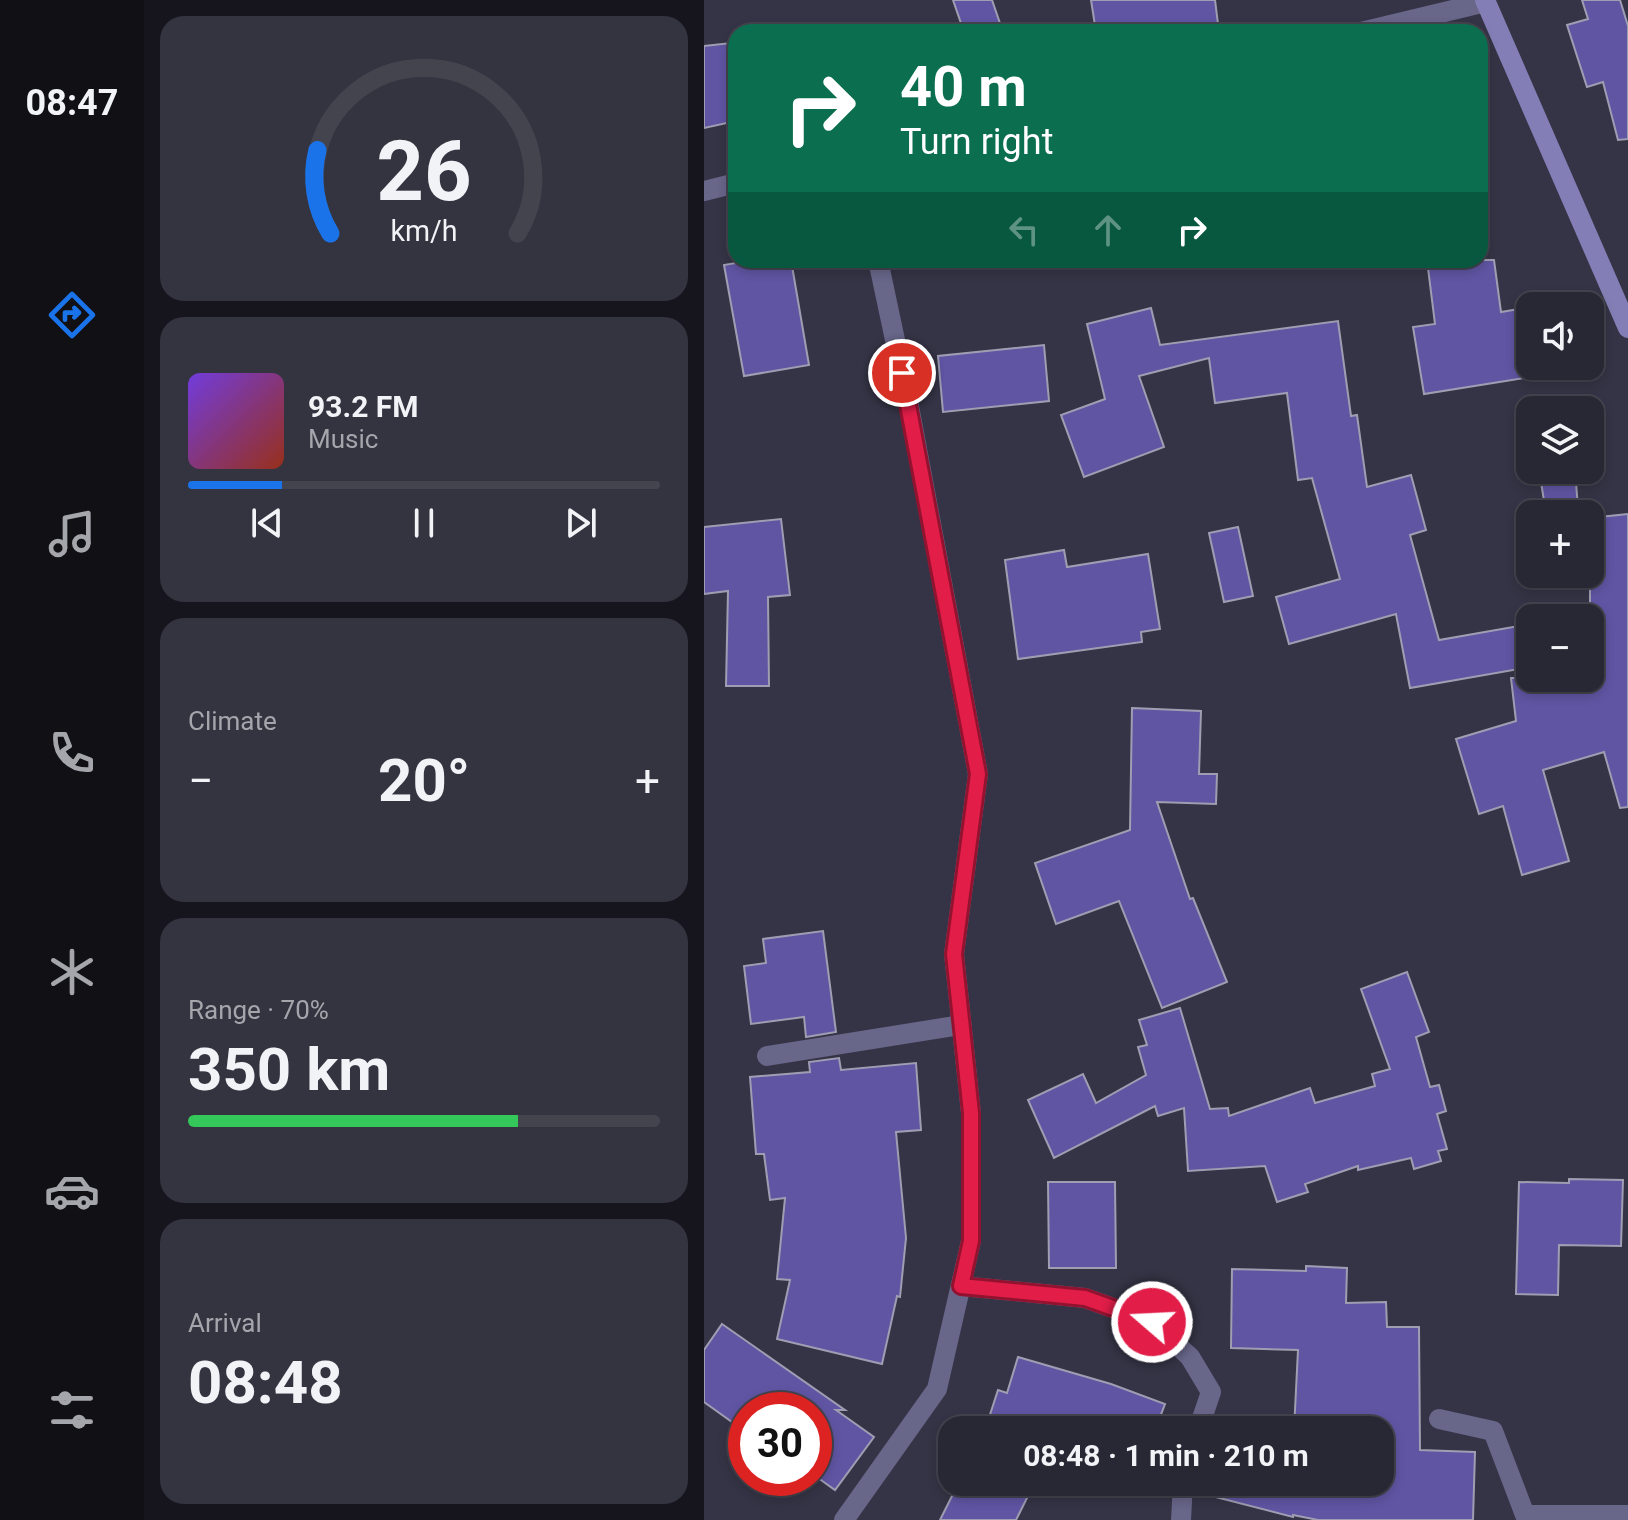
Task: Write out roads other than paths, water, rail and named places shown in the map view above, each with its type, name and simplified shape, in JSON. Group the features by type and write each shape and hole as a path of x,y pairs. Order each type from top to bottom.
{"main road":[{"path":"1489,1 1628,328"}],"street":[{"path":"1394,24 1489,1"},
{"path":"704,191 728,185"},
{"path":"844,1520 937,1389 971,1241 971,1113 954,954 978,774 880,268"},
{"path":"767,1056 961,1025"},
{"path":"961,1286 1085,1298 1152,1322 1190,1357 1211,1392 1203,1416"},
{"path":"1439,1419 1493,1431 1525,1515 1628,1515"},
{"path":"1181,1520 1182,1496"}]}
